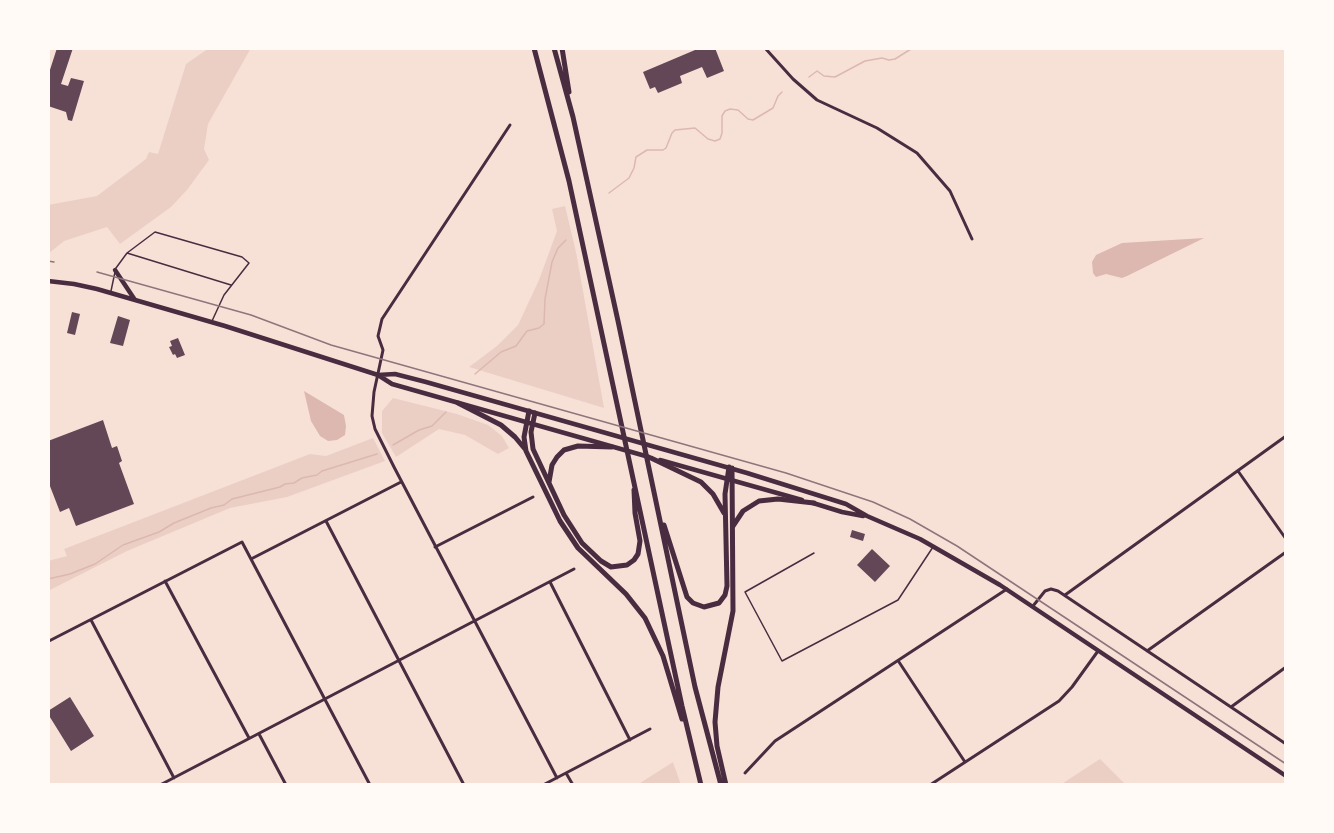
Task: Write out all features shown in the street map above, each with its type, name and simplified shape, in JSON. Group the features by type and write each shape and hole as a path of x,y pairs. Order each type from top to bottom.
{"highway":[{"path":"534,48 569,181 701,785"},
{"path":"554,48 573,117 700,709 721,785"},
{"path":"562,48 573,117"},
{"path":"458,403 501,425 515,437 526,451 570,538 583,554 626,594 649,626 663,656 692,749"},
{"path":"526,451 525,436 532,412"},
{"path":"530,423 533,449 571,528 582,543 604,564 619,567 627,565 634,560 640,546 635,513 634,476"},
{"path":"549,484 552,465 556,456 564,450 579,446 612,447"},
{"path":"651,458 701,482 717,499 726,517"},
{"path":"657,505 684,591 693,603 704,607 716,604 726,593 726,517 731,468"},
{"path":"726,785 716,738 715,713 733,611 729,479"},
{"path":"732,527 743,511 759,501 814,503"}],"main road":[{"path":"115,270 135,300"},
{"path":"48,281 74,284 111,293 378,375 392,384 842,512 867,516"},
{"path":"378,375 395,374 731,468 846,504 933,546 1007,589 1286,776"}],"street":[{"path":"765,48 793,79 817,100 877,128 917,153 950,191 972,239"},
{"path":"510,125 386,312 378,329 383,350 373,400 372,421 401,482 557,778"},
{"path":"1065,595 1286,436"},
{"path":"1238,471 1286,539"},
{"path":"252,559 401,482"},
{"path":"435,547 533,497"},
{"path":"326,521 464,785"},
{"path":"50,641 242,542 370,785"},
{"path":"1147,651 1286,552"},
{"path":"160,785 574,569"},
{"path":"165,581 249,738"},
{"path":"550,582 630,740"},
{"path":"745,773 775,741 1007,589"},
{"path":"1033,606 1041,594 1054,589 1286,744"},
{"path":"91,620 174,778"},
{"path":"930,785 1059,701 1099,650"},
{"path":"898,662 965,762"},
{"path":"1231,707 1286,667"},
{"path":"543,785 650,729"},
{"path":"258,733 286,785"},
{"path":"566,773 573,785"}],"lane":[{"path":"111,293 115,270 127,253 155,232 236,255 249,263 221,300 211,322"},
{"path":"127,253 231,285"},
{"path":"814,553 745,591 782,661 898,600 933,546"}],"shaded area":[{"path":"209,48 251,48 208,124 204,149 209,160 187,190 171,207 120,244 107,227 64,241 48,254 48,205 97,196 146,159 149,152 158,154 186,64"},
{"path":"565,206 576,252 604,408 469,367 497,346 518,325 539,280 557,231 552,209"},
{"path":"1204,238 1122,278 1106,274 1096,277 1093,273 1092,262 1096,255 1122,243"},
{"path":"304,391 344,415 345,435 337,440 328,441 320,436 311,421"},
{"path":"393,398 457,414 488,425 502,436 509,448 498,454 465,435 439,429 396,457 382,433 382,411"},
{"path":"373,438 385,461 287,497 230,508 127,551 48,591 48,561 67,556 64,549 310,454 326,456"},
{"path":"1100,759 1126,785 1060,785"},
{"path":"673,762 681,785 637,785"}],"building":[{"path":"57,48 73,48 61,84 68,86 71,78 84,81 72,121 68,120 66,112 48,106 48,76"},
{"path":"694,48 715,48 724,71 707,78 702,67 680,76 682,83 658,93 655,87 650,89 643,72 695,50"},
{"path":"72,312 80,314 75,335 67,333"},
{"path":"118,316 130,320 123,346 110,343"},
{"path":"178,338 185,355 177,358 169,347 172,346 170,341"},
{"path":"103,420 112,448 117,446 122,461 119,463 134,504 76,526 69,508 60,512 48,481 48,441"},
{"path":"852,530 865,534 863,541 850,537"},
{"path":"872,549 890,566 875,582 857,565"},
{"path":"70,697 94,736 71,751 48,714 48,711"}],"waterway":[{"path":"809,77 817,71 824,76 835,77 865,61 882,58 895,59 917,48"},
{"path":"609,193 629,178 636,157 647,150 666,148 675,130 695,128 708,139 715,141 720,139 722,116 725,111 738,110 748,119 753,120 773,108 782,92"},
{"path":"475,374 501,352 516,346 527,331 544,324 545,299 552,262 558,248 566,240"},
{"path":"393,445 419,430 432,426 446,412"},
{"path":"48,579 70,574 95,564 123,545 159,532 174,523 211,508 224,505 232,499 294,483 322,471 377,454"}],"tram line":[{"path":"48,261 54,262"},
{"path":"97,272 251,315 331,345 786,473 873,502 910,519 957,546 1286,764"}]}
